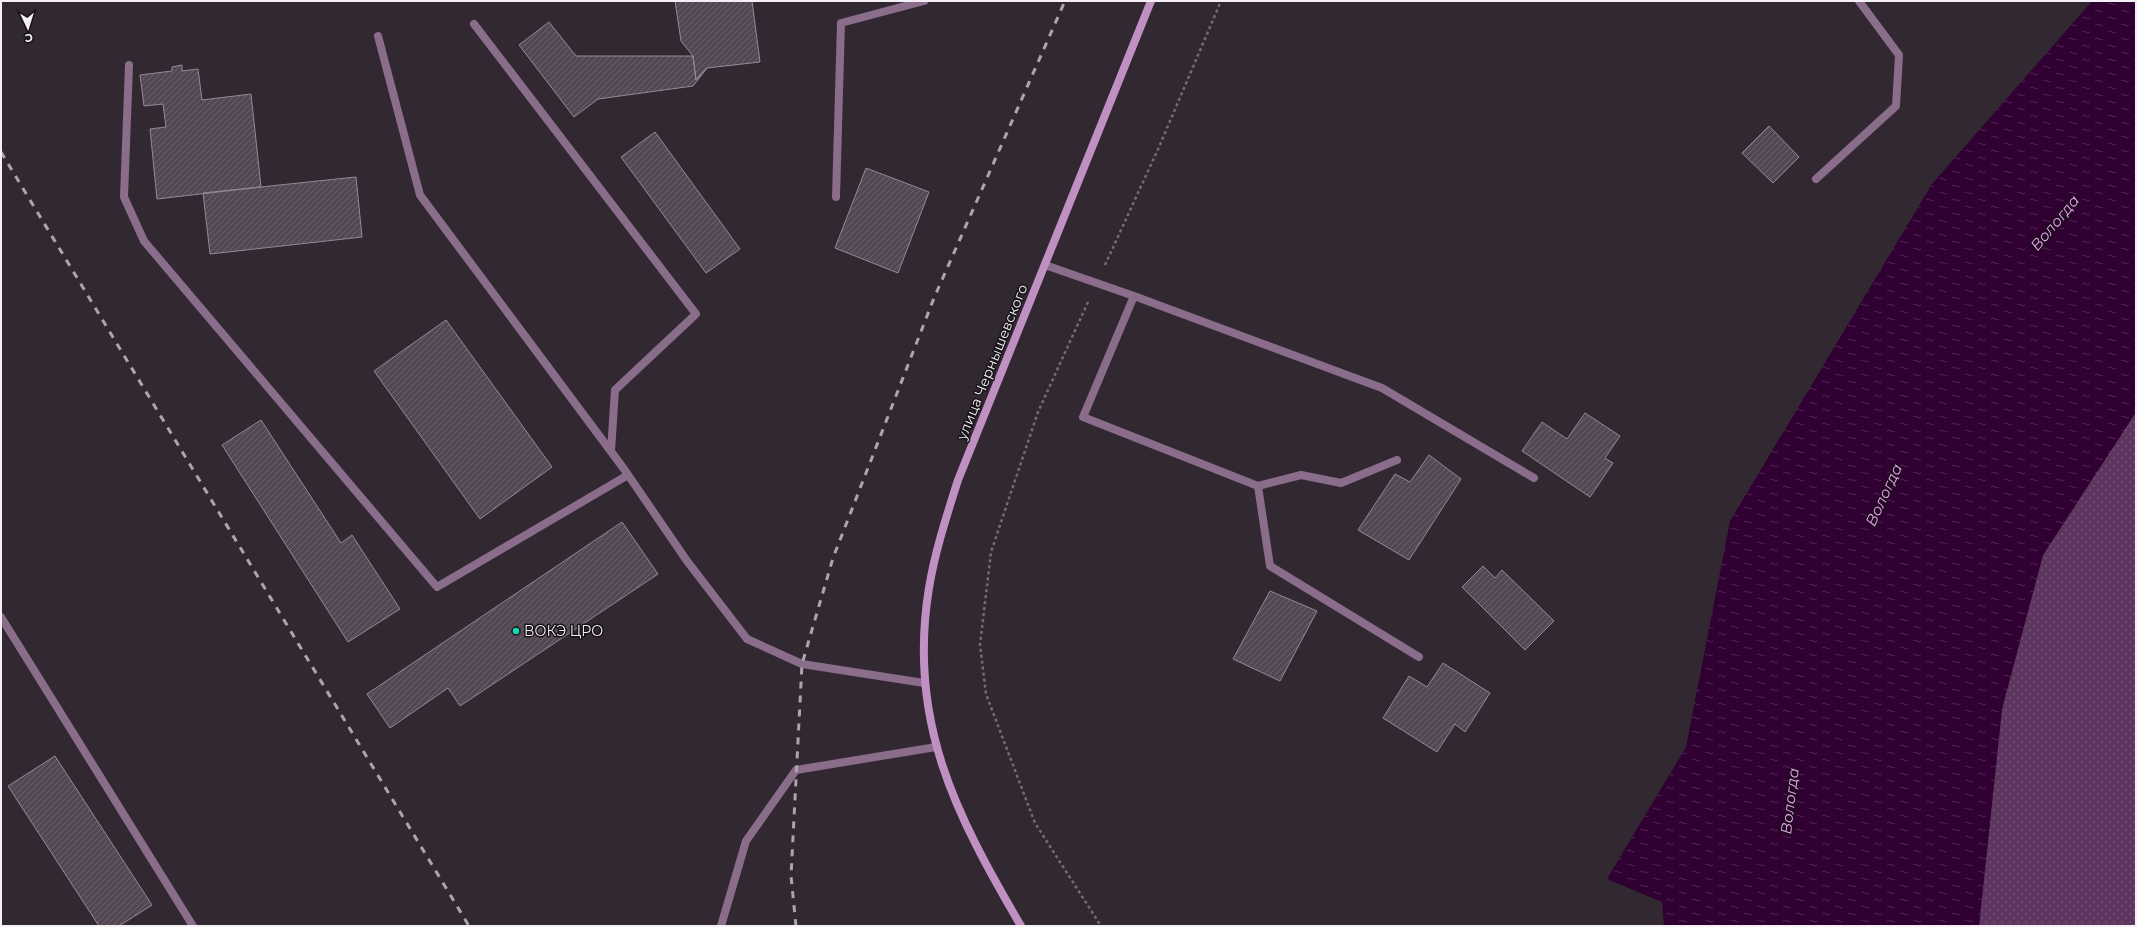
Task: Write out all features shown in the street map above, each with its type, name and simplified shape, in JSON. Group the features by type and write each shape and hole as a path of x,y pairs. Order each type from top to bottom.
{"main road":[{"name":"улица Чернышевского","path":"1021,926 985,865 956,804 936,747 924,683 924,634 929,588 940,537 958,480 1152,1"}],"lane":[{"path":"836,197 841,23 924,1"},
{"path":"1816,179 1896,106 1899,55 1859,1"},
{"path":"474,24 696,314 615,390 611,451"},
{"path":"378,36 420,195 611,451 687,561 747,640 802,664 924,683"},
{"path":"129,65 124,197 144,241 437,587 628,475"},
{"path":"1045,264 1382,388 1534,478"},
{"path":"1134,296 1083,417 1258,486 1301,475 1341,483 1397,460"},
{"path":"1258,486 1270,566 1419,657"},
{"path":"1,617 193,926"},
{"path":"720,926 746,841 796,770 936,747"}],"path":[{"path":"1101,926 1035,823 986,694 980,645 991,552 1038,412 1159,147 1221,1"}],"shaded area":[{"path":"2136,412 2136,926 1979,926 2002,709 2043,555"}],"water":[{"name":"Вологда","path":"2092,1 2136,1 2136,412 2043,555 2002,709 1979,926 1664,926 1662,902 1607,879 1686,747 1730,521 1932,184"}],"building":[{"path":"675,1 752,1 760,62 707,68 696,80 693,56 681,41"},
{"path":"549,22 576,56 693,56 696,80 707,68 693,86 598,99 574,117 519,45"},
{"path":"182,65 182,71 198,69 202,100 251,94 261,187 157,199 150,129 166,127 163,104 144,106 140,75 172,71 172,67"},
{"path":"1769,126 1799,157 1773,183 1742,153"},
{"path":"655,132 740,249 706,273 621,157"},
{"path":"866,168 929,192 898,273 835,248"},
{"path":"356,177 362,237 210,254 203,193"},
{"path":"446,320 552,467 480,519 374,371"},
{"path":"1585,413 1620,436 1605,458 1613,463 1590,497 1522,451 1542,422 1567,439"},
{"path":"261,420 341,543 352,535 400,609 348,642 222,445"},
{"path":"1429,455 1461,479 1409,560 1358,530 1395,474 1410,482"},
{"name":"ВОКЭ ЦРО","path":"622,522 658,574 460,706 448,688 390,728 367,694"},
{"path":"1483,566 1495,578 1502,570 1554,621 1525,650 1462,587"},
{"path":"1270,591 1317,611 1280,681 1233,659"},
{"path":"1443,663 1490,693 1465,732 1455,724 1437,752 1383,718 1409,676 1427,687"},
{"path":"55,756 152,905 119,926 99,926 8,786"}],"railway":[{"path":"796,926 791,876 802,664 833,558 934,298 1065,1"},
{"path":"1,152 469,926"}],"place":[{"name":"ВОКЭ ЦРО","path":"516,631"}]}
